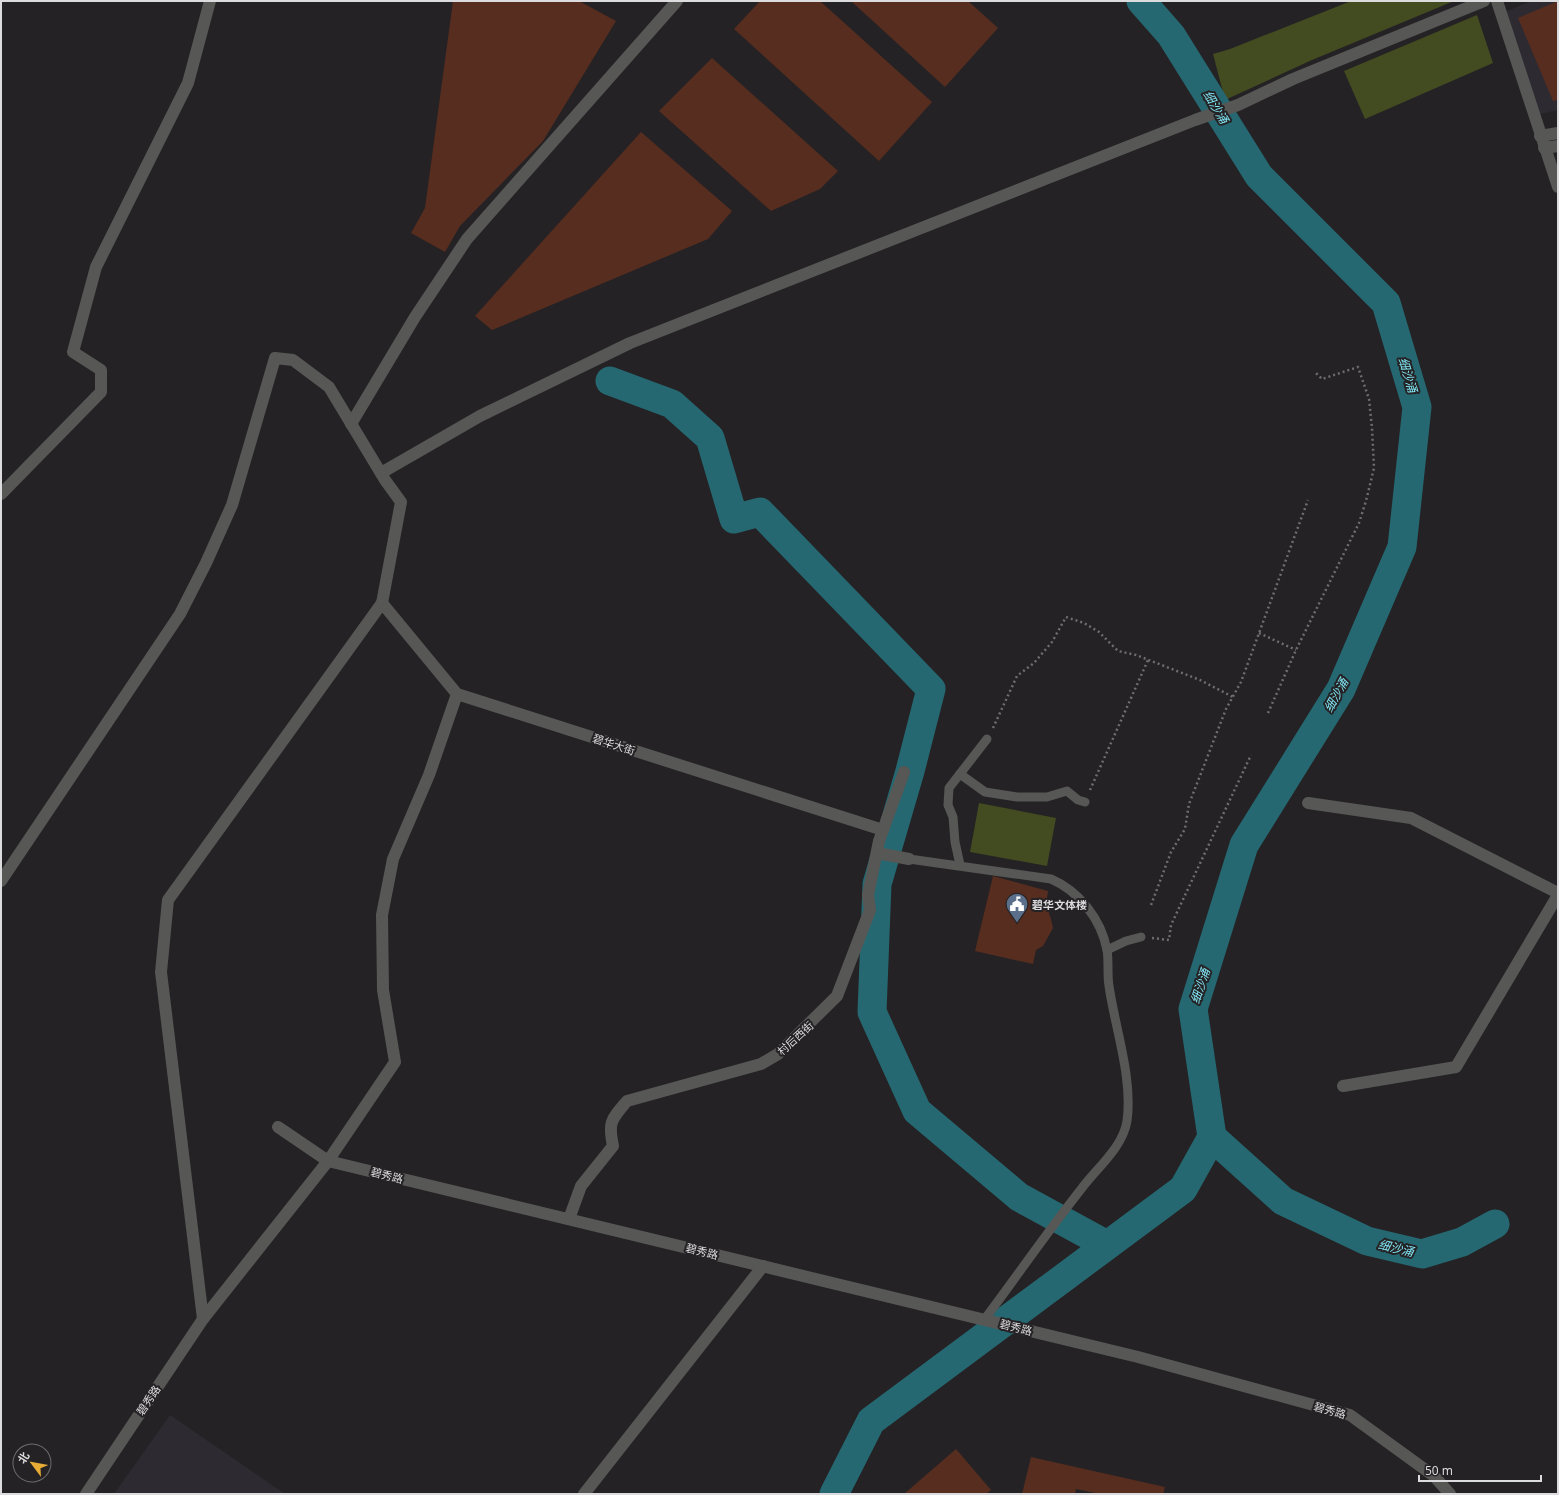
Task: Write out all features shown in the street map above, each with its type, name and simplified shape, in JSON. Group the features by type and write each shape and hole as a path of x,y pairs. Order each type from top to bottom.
{"street":[{"path":"1,494 102,392 101,370 73,352 96,267 188,83 210,1"},
{"path":"351,424 414,317 467,239 678,1"},
{"path":"381,473 480,416 630,343 1195,120 1238,105 1293,79 1484,1"},
{"path":"1497,1 1540,136 1558,187"},
{"path":"1540,136 1558,132"},
{"path":"1544,148 1558,146"},
{"path":"1,881 180,614 206,563 232,505 275,358 293,360 329,386 381,473 401,502 382,603 168,900 161,972 202,1319"},
{"path":"278,1127 328,1161 395,1062 383,990 382,915 393,859 429,775 457,694 382,603"},
{"name":"碧华大街","path":"457,694 883,830"},
{"name":"村后西街","path":"569,1219 581,1186 613,1146 609,1129 614,1117 627,1101 761,1064 778,1054 837,996 870,910 868,895 883,830 904,772"},
{"path":"1308,803 1411,818 1558,894 1456,1067 1343,1086"},
{"path":"878,853 909,859"},
{"name":"碧秀路","path":"86,1494 202,1319 328,1161 1138,1357 1350,1415 1434,1476 1450,1494"},
{"path":"584,1494 763,1266"}],"lane":[{"path":"960,865 955,842 953,817 948,805 949,788 987,739"},
{"path":"960,774 985,792 1002,793 1017,797 1047,797 1067,791 1078,800 1085,802"},
{"path":"909,859 1051,879 1066,886 1091,911 1102,930 1107,950 1108,984 1126,1074 1126,1122 1118,1143 1082,1188 984,1320"},
{"path":"1107,950 1126,940 1141,937"}],"path":[{"path":"1268,713 1296,650 1359,523 1374,468 1369,399 1358,367 1322,379 1316,373"},
{"path":"1151,905 1171,852 1185,829 1188,804 1226,710 1241,682 1308,500"},
{"path":"987,739 1017,676 1034,663 1052,642 1066,617 1084,623 1099,632 1118,651 1148,660 1200,680 1233,697"},
{"path":"1259,633 1296,650"},
{"path":"1085,802 1103,758 1148,660"},
{"path":"1158,938 1169,940 1171,925 1251,755"}],"shaded area":[{"path":"1531,1 1558,1 1558,110 1540,114 1505,12"},
{"path":"170,1415 285,1494 114,1494"}],"green space":[{"path":"1351,1 1454,1 1312,60 1225,100 1213,54 1230,49"},
{"path":"1477,15 1493,63 1365,119 1344,71"},
{"path":"979,803 1056,818 1047,866 970,852"}],"building":[{"path":"453,1 579,1 616,21 543,141 460,226 445,252 411,233 425,208"},
{"path":"760,1 820,1 932,102 879,161 734,29"},
{"path":"851,1 968,1 998,28 945,87"},
{"path":"1558,1 1558,100 1553,101 1518,18"},
{"path":"712,58 838,171 820,189 771,211 659,111"},
{"path":"641,132 732,211 708,239 492,330 475,316"},
{"name":"碧华文体楼","path":"993,876 1048,891 1046,905 1053,928 1043,946 1036,950 1033,964 975,951"},
{"path":"956,1449 991,1490 986,1494 904,1494"},
{"path":"1031,1457 1165,1487 1163,1494 1100,1494 1076,1489 1075,1494 1022,1494"}],"waterway":[{"name":"细沙涌","path":"1141,1 1171,35 1259,176 1386,303 1417,407 1402,547 1341,689 1244,845 1193,1009 1212,1137 1283,1201 1367,1241 1422,1254 1462,1242 1495,1224"},
{"path":"610,381 672,404 710,438 734,519 760,512 931,689 910,771 877,884 872,1012 917,1111 1019,1197 1107,1245"},
{"path":"834,1494 871,1421 1183,1189 1212,1137"}],"place":[{"name":"碧华文体楼","path":"1017,924"}]}
